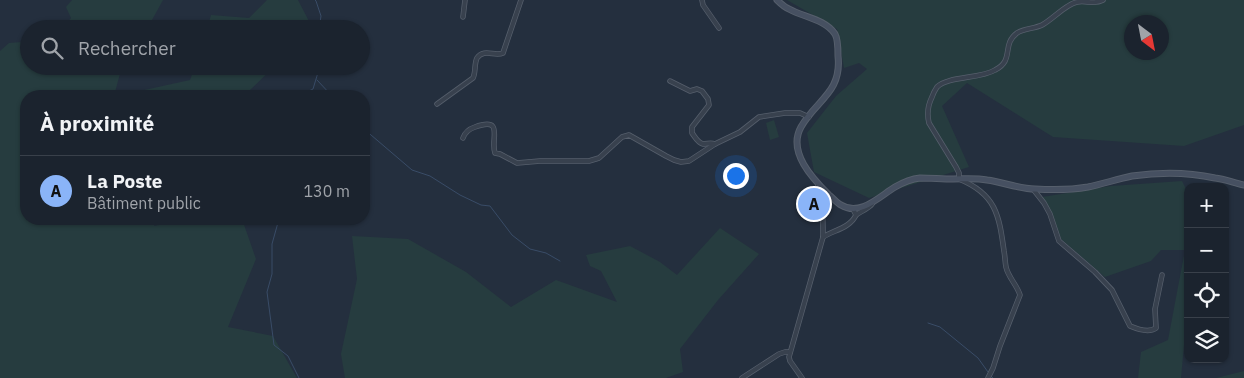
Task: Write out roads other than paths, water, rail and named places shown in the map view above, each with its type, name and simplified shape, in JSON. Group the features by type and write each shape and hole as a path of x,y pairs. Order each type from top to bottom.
{"street":[{"path":"463,17 465,0"},
{"path":"437,104 473,78 478,58 481,55 504,53 521,0"},
{"path":"702,0 703,5 719,28"},
{"path":"777,0 788,9 830,28 836,37 839,63 836,80 825,99 800,128 798,145 804,164 818,182 841,205 859,208 905,182 918,178 988,180 1033,189 1067,189 1088,187 1132,176 1187,174 1244,185"},
{"path":"959,179 959,173 929,123 929,102 938,87 944,83 987,74 997,70 1006,60 1008,42 1018,32 1044,24 1073,3 1079,1 1095,3 1103,0"},
{"path":"670,81 690,92 697,89 702,90 708,99 709,106 692,127 692,134 703,144 715,144"},
{"path":"463,138 465,133 473,128 486,124 490,125 494,128 496,135 493,149 495,153 517,163 589,161 599,158 625,135 629,134 666,156 681,162 689,161 715,144 740,132 759,116 800,113 809,117"},
{"path":"959,179 979,188 991,202 999,222 1006,268 1020,295 988,378"},
{"path":"802,378 790,361 790,352 823,237 823,217 818,182"},
{"path":"1033,189 1050,214 1059,241 1095,272 1112,290 1130,326 1142,330 1156,328 1156,309 1162,275"},
{"path":"823,237 846,226 864,209 870,206 872,202"},
{"path":"853,208 856,216"},
{"path":"742,378 779,354 790,352"}],"waterway":[{"path":"315,0 321,16 320,20"},
{"path":"311,90 317,75"},
{"path":"317,80 326,90"},
{"path":"370,134 412,170 430,176 460,195 481,205 490,206 512,235 530,249 546,253 560,261"},
{"path":"277,225 272,244 272,274 267,292 274,345 288,356 299,378"},
{"path":"928,323 940,327 978,358 988,372"}],"place":[{"name":"La Poste","path":"814,204"}]}
